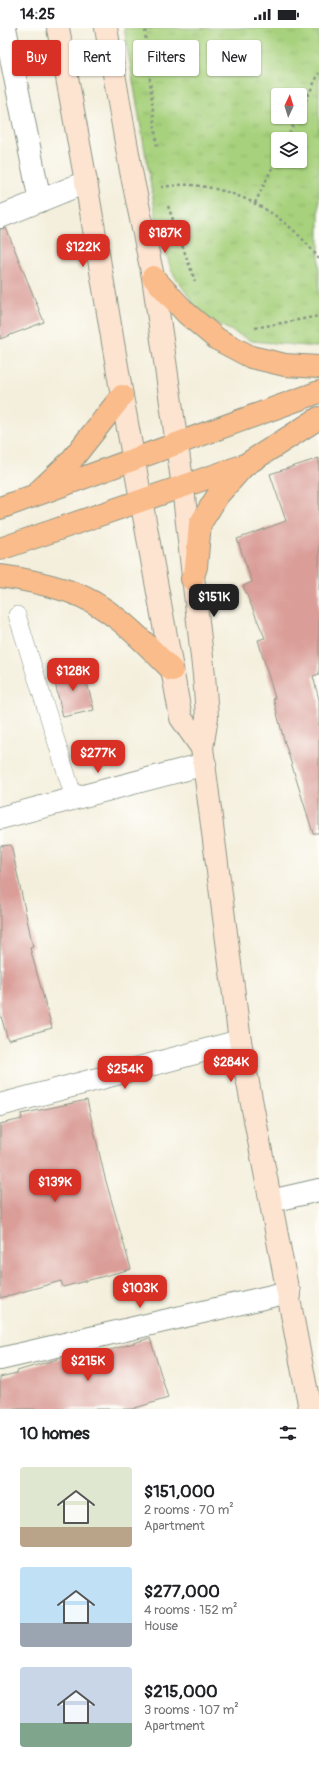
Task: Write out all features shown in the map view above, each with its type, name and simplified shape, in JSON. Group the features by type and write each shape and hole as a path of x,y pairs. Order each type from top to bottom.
{"main road":[{"path":"153,277 186,313 217,339 251,357 285,365 319,367"},
{"path":"0,508 319,392"},
{"path":"34,496 70,462 122,396"},
{"path":"0,549 245,465 319,418"},
{"path":"192,579 196,567 200,524 218,496 245,465"},
{"path":"0,576 25,580 70,591 98,605 122,623 172,670"}],"street":[{"path":"5,28 40,201"},
{"path":"58,28 86,182 133,460 181,718 203,756"},
{"path":"106,28 153,277 183,487 192,579 204,675 207,718 203,756 240,1041 289,1292 310,1409"},
{"path":"0,217 86,182"},
{"path":"0,818 74,798 203,756"},
{"path":"0,1106 240,1041"},
{"path":"271,1201 319,1190"},
{"path":"0,1359 289,1292"}],"lane":[{"path":"17,615 74,798"}],"path":[{"path":"152,28 145,32 158,156"},
{"path":"307,98 319,73"},
{"path":"255,203 272,168"},
{"path":"160,179 163,194"},
{"path":"161,187 191,185 225,191 255,203 282,220 310,247 319,259"},
{"path":"166,201 195,282"},
{"path":"251,329 319,316"}],"green space":[{"path":"124,28 319,28 319,346 316,347 252,341 202,316 172,272 158,227"}],"building":[{"path":"6,228 44,322 0,339 0,229"},
{"path":"319,458 319,674 313,676 319,700 319,833 313,833 284,740 273,698 275,698 258,640 265,638 243,586 252,582 237,539 286,521 270,474"},
{"path":"83,667 94,710 63,717 53,674"},
{"path":"11,845 33,947 30,948 52,1028 8,1040 0,1013 0,846"},
{"path":"87,1100 105,1178 131,1269 63,1287 61,1281 0,1298 0,1124 22,1119 21,1114"},
{"path":"150,1338 168,1398 132,1409 0,1409 0,1377 75,1354 77,1360"}]}
